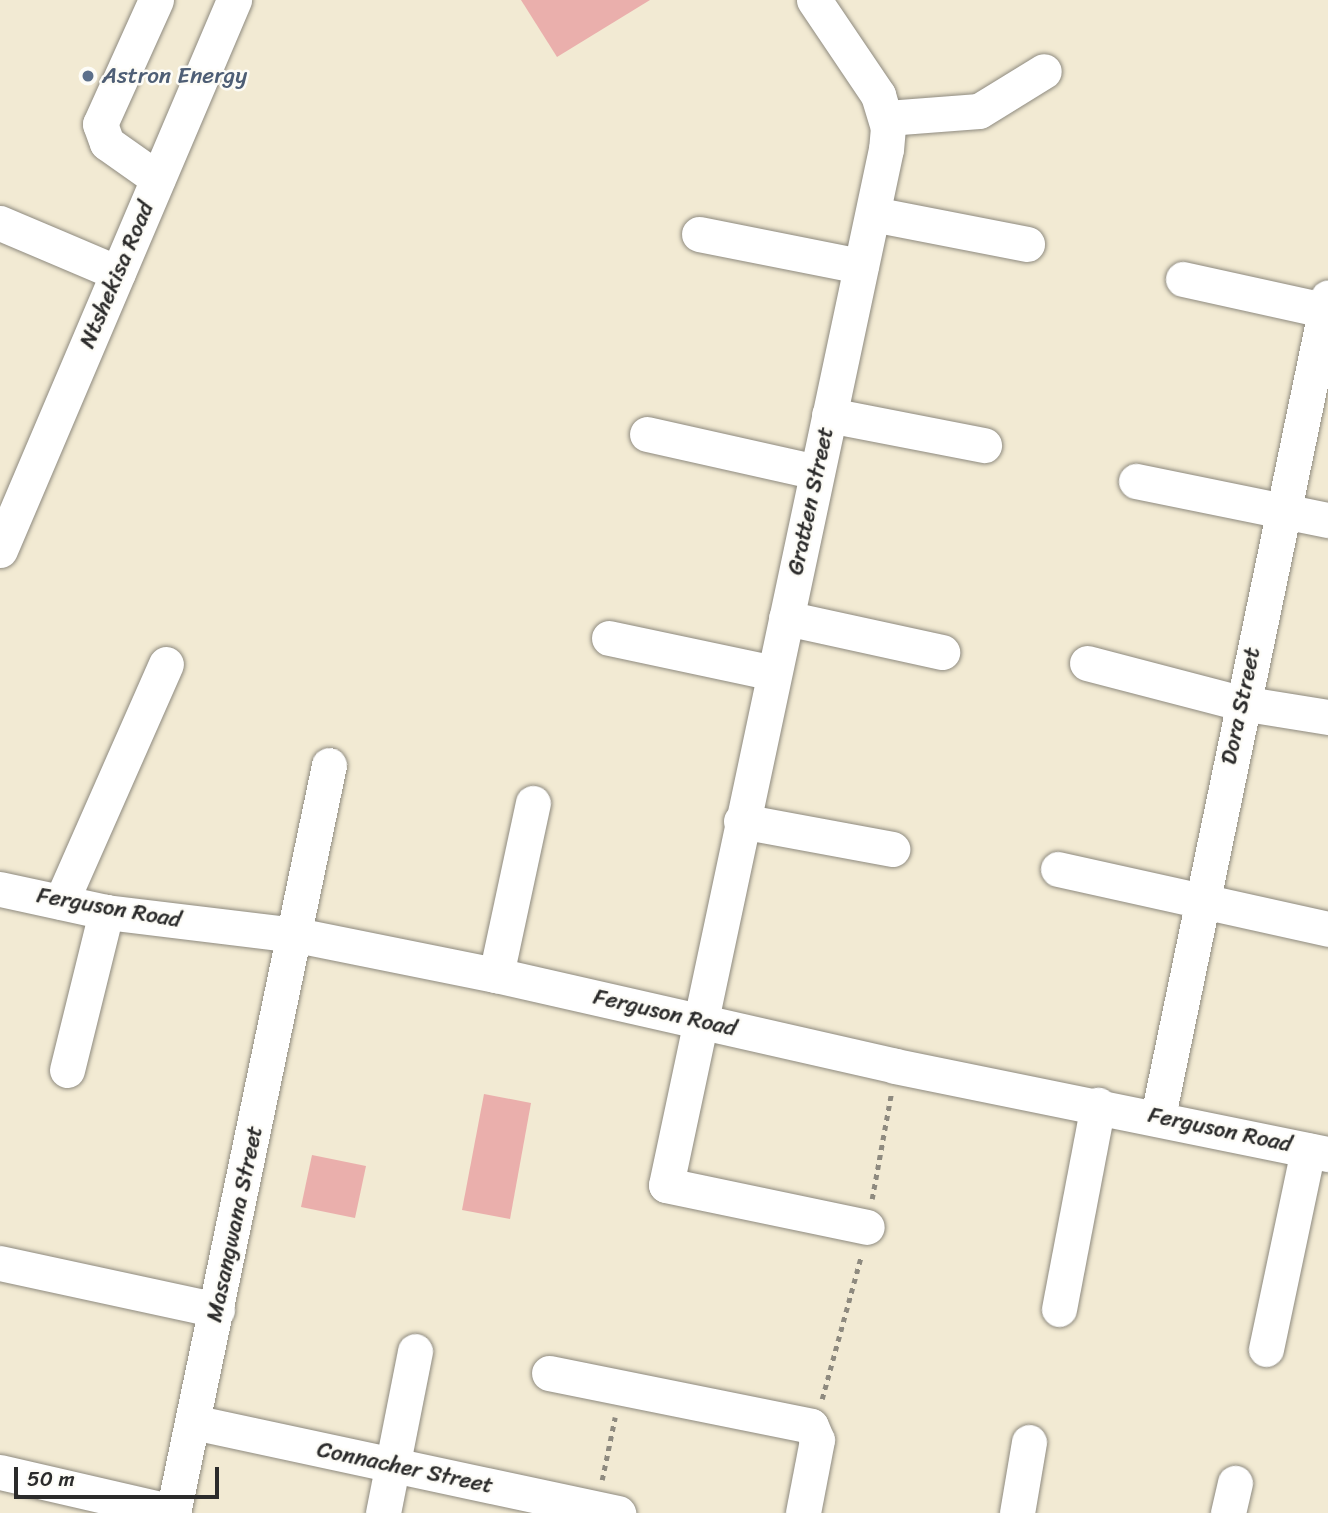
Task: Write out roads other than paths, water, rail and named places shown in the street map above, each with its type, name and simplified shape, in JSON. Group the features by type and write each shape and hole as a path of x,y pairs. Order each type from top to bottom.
{"street":[{"path":"156,0 100,124 107,143 158,179"},
{"path":"814,0 878,94 887,118 979,111 1044,71"},
{"name":"Ntshekisa Road","path":"0,550 158,179 222,3"},
{"name":"Gratten Street","path":"867,1227 666,1185 741,821 873,214 887,118"},
{"path":"873,214 1027,244"},
{"path":"0,223 118,273"},
{"path":"699,234 861,266"},
{"path":"1183,279 1327,306"},
{"name":"Dora Street","path":"1158,1116 1199,899 1327,306"},
{"path":"829,415 984,445"},
{"path":"647,434 817,472"},
{"path":"1136,481 1328,520"},
{"path":"786,618 942,652"},
{"path":"608,638 774,673"},
{"path":"1087,663 1241,703 1328,718"},
{"path":"61,902 166,664"},
{"name":"Masangwana Street","path":"173,1512 297,935 329,765"},
{"path":"496,975 533,803"},
{"path":"741,821 892,849"},
{"path":"1058,869 1328,929"},
{"name":"Ferguson Road","path":"0,889 106,912 297,935 496,975 895,1066 1158,1116 1318,1152"},
{"path":"67,1070 106,912"},
{"path":"1059,1309 1098,1105"},
{"path":"1266,1349 1318,1152"},
{"path":"0,1263 217,1310"},
{"path":"383,1513 415,1350"},
{"path":"548,1373 811,1426 817,1440 803,1513"},
{"name":"Connacher Street","path":"193,1422 603,1511"},
{"path":"1017,1513 1029,1442"},
{"path":"0,1472 173,1512"}],"place":[{"name":"Astron Energy","path":"88,76"}]}
